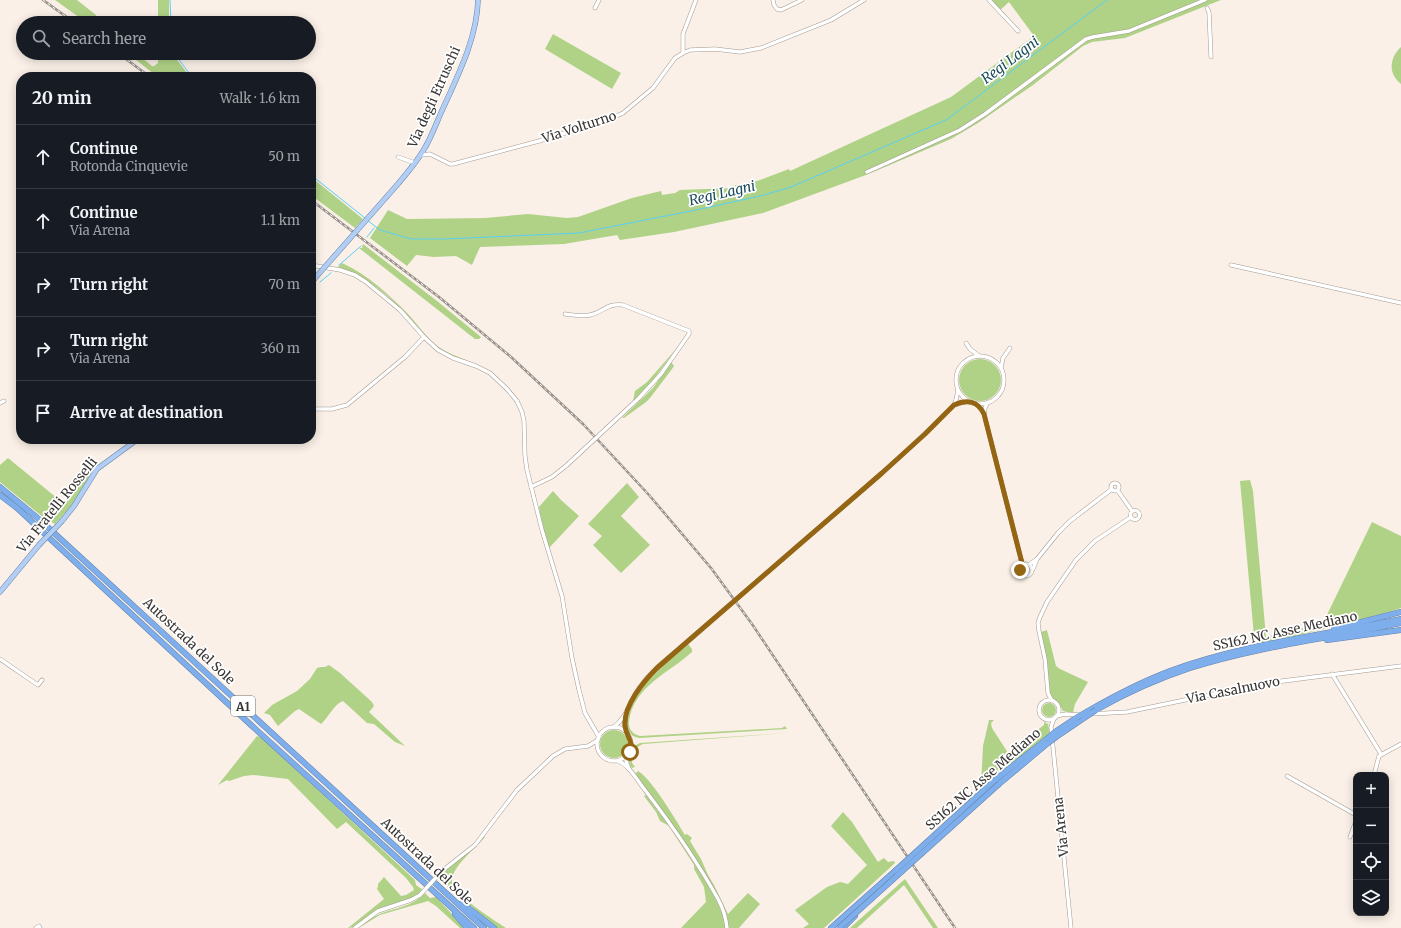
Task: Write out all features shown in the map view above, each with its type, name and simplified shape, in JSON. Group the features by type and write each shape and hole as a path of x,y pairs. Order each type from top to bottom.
{"highway":[{"name":"Autostrada del Sole","path":"0,487 40,520 484,928"},
{"name":"Autostrada del Sole","path":"0,494 18,508 251,725 474,928"},
{"path":"1312,638 1337,628 1401,612"},
{"name":"SS162 NC Asse Mediano","path":"834,927 997,782 1048,740 1096,710 1145,685 1191,668 1240,654 1401,618"},
{"name":"SS162 NC Asse Mediano","path":"1056,735 1076,718 1129,688 1185,666 1241,650 1401,623"},
{"path":"1312,638 1333,640 1401,630"},
{"name":"SS162 NC Asse Mediano","path":"834,927 873,897 997,782"},
{"path":"436,883 494,928"},
{"path":"436,892 467,928"},
{"path":"843,928 873,897"}],"main road":[{"name":"Via degli Etruschi","path":"316,277 426,152 427,143 467,52 477,13 478,0"},
{"name":"Via Fratelli Rosselli","path":"0,592 74,506 97,469 131,444"}],"street":[{"path":"594,8 599,0"},
{"path":"696,0 683,34 683,53 690,50 715,49 740,52 761,48 831,20 864,0"},
{"path":"773,0 777,10 781,10 802,0"},
{"path":"989,0 1018,31"},
{"path":"867,172 960,130 1086,39 1129,31 1205,0"},
{"path":"1207,8 1209,12 1212,57"},
{"name":"Via Volturno","path":"426,152 450,164 453,164 539,141 610,119 623,113 654,88 675,58 683,53"},
{"path":"398,157 415,163"},
{"path":"1231,265 1401,303"},
{"path":"316,266 340,270 355,275 400,310 435,348 446,355 490,373 497,378 513,395 522,412 524,421 526,470 562,596 579,690 585,713 598,739 598,750 606,759 618,761 624,764 671,825 706,878 718,900 725,917 727,928"},
{"path":"531,487 552,477 567,465 640,398 661,374 689,334 689,331 617,304 611,305 592,315 584,316 565,314"},
{"path":"316,409 332,409 347,405 405,357 424,337"},
{"path":"958,390 962,396 977,404 988,402 996,398 1002,390 1004,377 998,364 990,358 979,356 970,349 966,343"},
{"path":"1001,369 1003,358 1010,348"},
{"path":"355,928 378,911 411,900 420,895 442,871 474,845 517,790 553,756 565,749 588,746 598,739 604,731 614,727 625,716 636,694 646,679 908,450 954,405 958,390 956,378 961,366 967,360 979,356"},
{"path":"0,403 4,401"},
{"path":"954,405 969,401"},
{"path":"988,402 984,408 984,414 1022,563 1020,572 1025,576 1031,574 1034,563 1058,533 1070,521 1112,489 1112,485 1116,483 1119,487 1118,491 1132,512 1130,514 1131,517 1095,541 1071,566 1047,602 1038,623 1045,658 1048,692 1052,701 1066,714"},
{"path":"977,404 984,414"},
{"path":"1112,489 1115,492 1118,491"},
{"path":"1131,517 1136,520 1139,517 1137,512 1132,512"},
{"path":"1019,551 1023,559 1033,570"},
{"path":"1021,567 1024,564 1029,564 1037,559"},
{"path":"0,659 38,685 42,680"},
{"name":"Via Casalnuovo","path":"1055,717 1066,714 1119,713 1267,683 1401,666"},
{"path":"1332,674 1381,754"},
{"path":"1048,692 1045,701 1041,704 1039,710 1041,716 1051,727"},
{"path":"1045,701 1052,701"},
{"path":"1045,719 1050,720 1055,717 1058,712 1058,708"},
{"path":"625,716 625,727 632,745 628,755 627,764 632,773"},
{"name":"Via Arena","path":"1055,717 1051,727 1071,928"},
{"path":"592,726 604,731"},
{"path":"614,727 627,732"},
{"path":"1375,772 1381,754 1401,744"},
{"path":"588,746 598,750"},
{"path":"618,761 628,755"},
{"path":"1287,776 1353,813"},
{"path":"1350,837 1353,829"}],"green space":[{"path":"55,0 77,0 96,15 77,16"},
{"path":"158,0 169,0 169,16 158,16"},
{"path":"987,0 1221,0 1125,38 1092,42 1083,46 1033,85 978,123 951,139 866,175 763,213 674,232 620,240 617,235 564,244 480,247 472,265 456,256 434,257 416,255 407,266 370,238 388,210 407,219 485,218 528,214 567,218 578,217 632,198 661,191 662,195 675,193 680,190 732,188 732,186 757,181 789,169 790,171 951,97 1034,36 1009,2 998,12"},
{"path":"553,34 621,73 612,89 545,49"},
{"path":"1401,47 1401,84 1394,76 1392,71 1392,61 1397,51"},
{"path":"136,60 145,60 154,66 158,63 158,60 177,60 186,72 152,72"},
{"path":"316,181 363,219 355,228 316,199"},
{"path":"363,244 481,337 479,339 475,339 359,248 362,248"},
{"path":"342,263 369,279 384,292 407,313 428,338 436,345 447,352 466,360 466,362 435,346 391,299 366,280 348,270 338,267"},
{"path":"676,349 651,383 633,401 635,391 647,382"},
{"path":"976,359 984,359 992,362 998,368 1001,380 998,392 992,398 984,401 976,401 968,398 962,392 959,384 959,376 962,368 968,362"},
{"path":"671,362 674,366 650,398 622,418 653,388"},
{"path":"8,458 63,503 81,483 88,472 96,466 71,506 55,524 44,518 0,482 0,465"},
{"path":"1250,480 1253,491 1266,637 1323,623 1372,522 1401,536 1401,608 1325,629 1261,643 1260,637 1254,636 1240,481"},
{"path":"627,483 639,497 621,516 650,545 621,573 593,545 602,536 588,524"},
{"path":"553,491 579,516 549,548 539,507"},
{"path":"1047,630 1056,666 1088,682 1075,704 1073,713 1063,711 1059,704 1050,695 1047,660 1041,632"},
{"path":"688,644 692,649 692,652 654,681 638,698 632,709 629,721 630,729 635,734 640,736 782,728 785,726 787,729 639,738 632,735 628,729 627,721 636,698 656,673"},
{"path":"329,665 372,702 374,706 369,712 405,746 395,742 374,724 367,723 343,701 336,705 321,724 299,709 278,726 270,715 264,713 272,705 297,691 310,679 317,668"},
{"path":"1046,703 1052,703 1056,707 1056,713 1052,717 1046,717 1042,713 1042,707"},
{"path":"989,720 994,720 991,723 992,728 1008,753 1044,725 1044,722 1048,724 1050,734 981,786 983,746"},
{"path":"614,730 620,731 624,734 627,738 627,750 624,754 620,757 614,758 608,757 604,754 601,750 600,744 601,738 604,734 608,731"},
{"path":"788,733 643,744 636,749 633,754 632,763 635,767 632,768 629,762 632,750 640,743"},
{"path":"257,736 262,738 415,880 416,885 423,890 413,898 384,909 360,924 352,928 348,928 384,899 377,889 378,884 384,877 401,896 414,890 413,887 406,878 346,822 337,829 288,779 253,775 244,776 229,781 227,780 218,785"},
{"path":"638,771 656,790 685,835 687,834 692,838 690,841 701,859 728,914 748,893 760,904 739,928 729,928 725,910 683,839 635,774"},
{"path":"646,795 669,826 660,821 656,812 644,796"},
{"path":"843,812 852,822 878,862 884,858 888,862 894,861 895,863 824,928 803,928 809,924 795,910 827,887 840,882 848,884 867,865 831,826"},
{"path":"670,828 691,858 714,896 726,928 681,928 706,902 704,887 694,869 694,865"},
{"path":"483,836 485,837 459,864 455,870 452,882 455,888 468,901 506,928 497,928 493,925 447,886 439,877"},
{"path":"905,879 938,928 933,928 904,885 857,928 850,928"},
{"path":"425,893 430,898 436,897 465,928 460,928 436,906 428,901 380,915 360,927 377,915 412,903"}],"waterway":[{"name":"Regi Lagni","path":"170,0 171,16"},
{"name":"Regi Lagni","path":"367,220 380,230 411,239 445,239 579,233 701,209 764,195 791,187 946,120 1107,0"},
{"name":"Regi Lagni","path":"179,60 188,72"},
{"name":"Regi Lagni","path":"316,179 365,218"},
{"path":"367,237 374,228"},
{"path":"339,265 361,246"},
{"path":"320,282 331,273"}],"railway":[{"path":"43,0 65,16"},
{"path":"127,60 143,72"},
{"path":"316,204 439,297 511,357 583,424 649,495 711,568 752,624 955,928"}],"route":[{"path":"630,752 632,745 625,727 625,716 638,689 646,679 882,473 954,405 958,403 969,401 977,404 982,409 984,414 1022,563 1020,570"}]}
